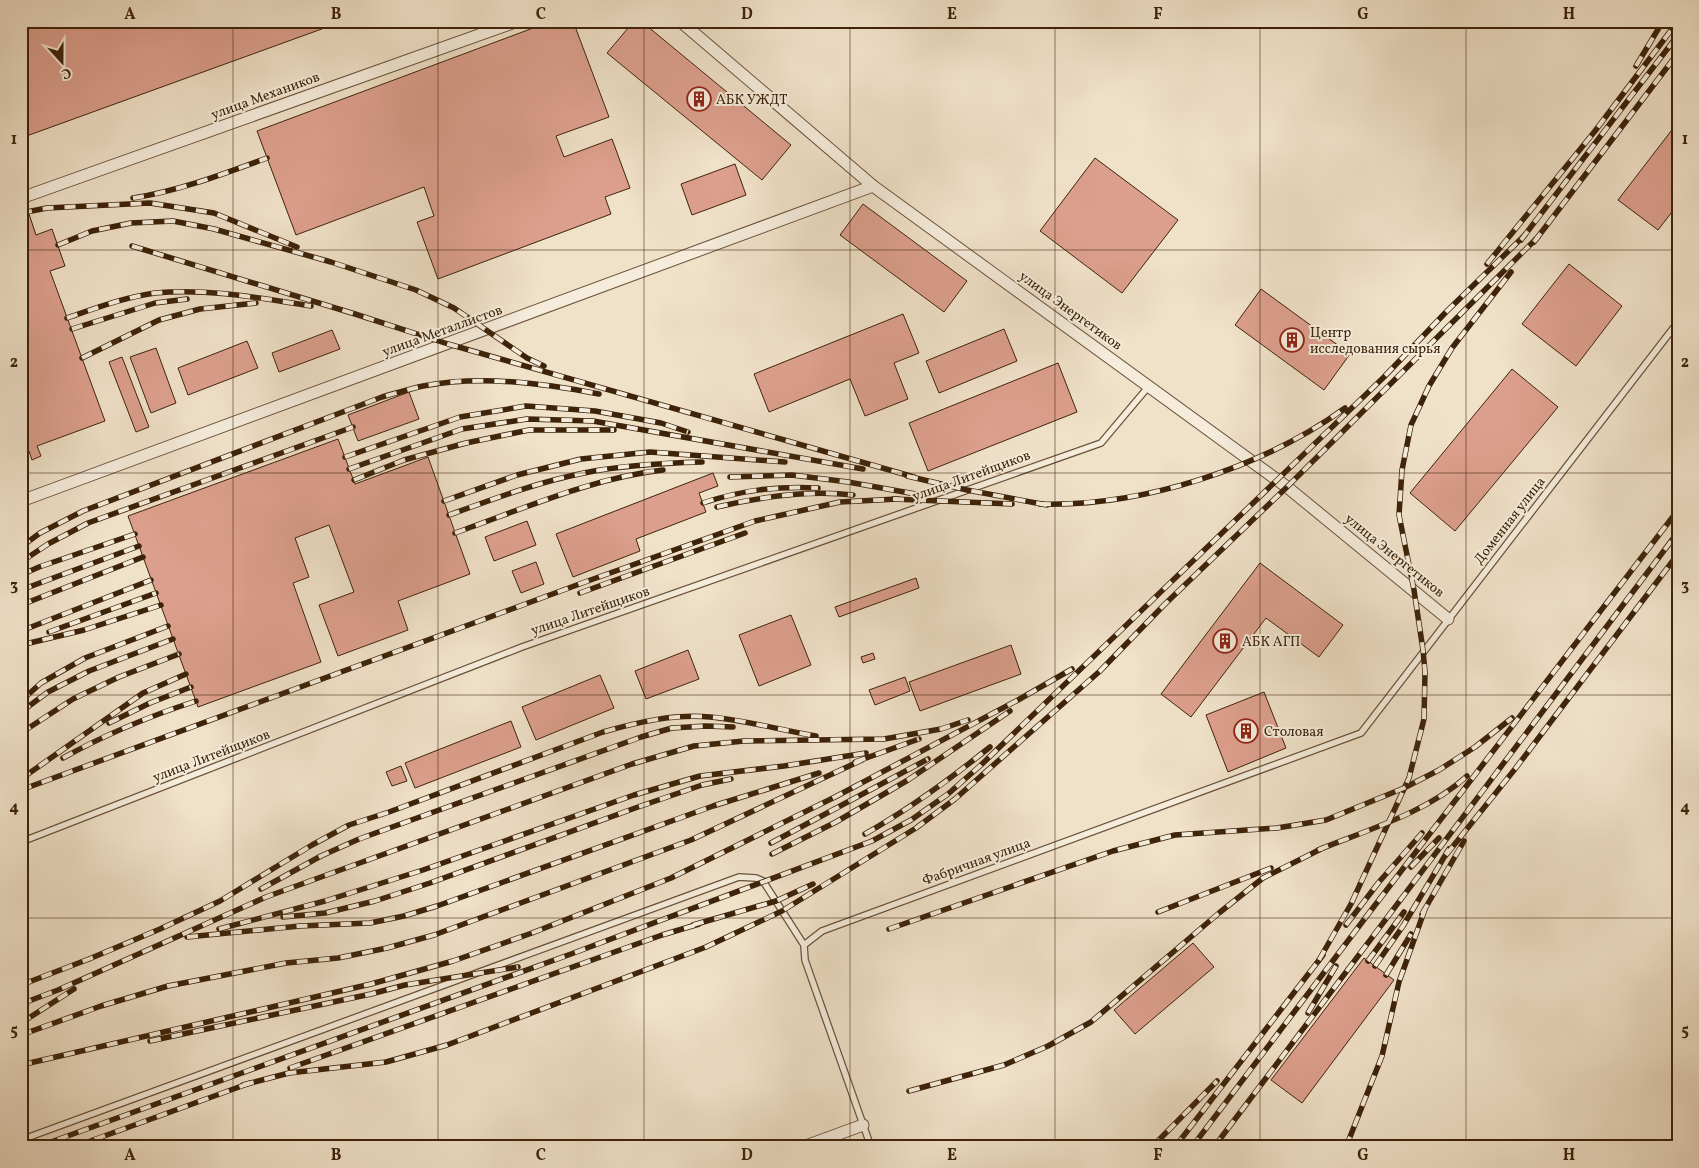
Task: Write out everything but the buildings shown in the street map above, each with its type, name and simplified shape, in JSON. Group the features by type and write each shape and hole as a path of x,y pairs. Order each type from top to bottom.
{"street":[{"name":"улица Механиков","path":"21,198 518,21"},
{"name":"улица Энергетиков","path":"680,21 874,186 1287,486 1448,619"},
{"name":"улица Металлистов","path":"21,501 874,186"},
{"path":"803,1147 863,1125"}],"lane":[{"name":"Доменная улица","path":"1361,733 1678,322"},
{"name":"улица Литейщиков","path":"21,842 522,647 1100,443 1150,386"},
{"name":"Фабричная улица","path":"804,946 822,931 1361,733"},
{"path":"21,1140 739,877 756,878 763,881 804,946 805,960 871,1147"}],"railway":[{"path":"1636,66 1663,21"},
{"path":"1487,264 1595,131 1678,21"},
{"path":"1521,240 1678,35"},
{"path":"1534,242 1678,53"},
{"path":"133,198 184,186 267,158"},
{"path":"21,213 47,208 150,203 214,213 297,247"},
{"path":"58,245 92,231 131,223 173,221 214,229 331,262 416,290 454,308 527,358 544,366"},
{"path":"37,1147 571,954 872,841 911,820 948,794 981,765 1384,377 1446,312 1525,235"},
{"path":"243,1085 289,1073 386,1062 447,1045 706,947 782,911 916,828 955,799 1100,671 1165,604 1287,487 1538,237"},
{"path":"132,246 448,344 914,477"},
{"path":"1319,960 1351,904 1409,778 1424,719 1425,672 1423,650 1414,590 1399,515 1402,470 1411,425 1429,386 1452,348 1511,272"},
{"path":"67,318 133,297 175,292 214,293 311,306"},
{"path":"72,329 155,303 187,299"},
{"path":"82,358 159,320 200,309 256,303"},
{"path":"21,547 40,533 83,511 382,397 423,386 467,381 489,381 534,384 599,394"},
{"path":"345,457 460,417 526,406 595,411 661,423 688,432"},
{"path":"1040,504 1119,499 1200,480 1239,466 1277,449 1345,408"},
{"path":"349,469 462,429 527,419 593,421 863,469"},
{"path":"21,562 48,544 88,523 353,427"},
{"path":"354,480 404,460 466,443 529,430 614,430"},
{"path":"444,501 517,475 581,459 650,452 785,462"},
{"path":"449,515 533,486 584,473 643,465 702,462"},
{"path":"455,533 583,487 636,474 663,470"},
{"path":"730,477 792,475 848,482 921,495"},
{"path":"907,476 967,490 1047,505"},
{"path":"703,503 760,490 818,488"},
{"path":"717,507 784,495 819,493 853,495"},
{"path":"893,499 1012,504"},
{"path":"21,790 755,521 840,502 898,499"},
{"path":"1192,1147 1678,510"},
{"path":"1214,1147 1678,532"},
{"path":"580,593 745,533"},
{"path":"21,575 135,534"},
{"path":"21,590 139,546"},
{"path":"1446,855 1515,769 1678,554"},
{"path":"21,605 143,557"},
{"path":"21,631 151,580"},
{"path":"49,632 156,593"},
{"path":"21,645 84,630 161,605"},
{"path":"21,701 41,683 85,658 168,626"},
{"path":"21,712 48,692 89,671 173,639"},
{"path":"21,733 73,699 119,677 179,654"},
{"path":"21,1065 371,984 453,961 532,933 671,878 835,797 1018,700 1072,669"},
{"path":"21,779 143,693 186,674"},
{"path":"109,723 150,703 191,687"},
{"path":"63,758 128,726 196,701"},
{"path":"772,854 836,822 908,780 1010,711"},
{"path":"21,985 89,959 220,901 312,845 349,825 389,812 603,732 656,720 696,716 736,720 816,736"},
{"path":"889,929 1113,851 1175,835 1277,828 1326,820 1404,788 1439,770 1475,747 1512,718"},
{"path":"21,1004 58,990 266,897 632,764 694,746 744,741 884,739 941,729 968,720"},
{"path":"261,889 321,856 359,839 641,737 672,728 733,727"},
{"path":"855,762 919,739"},
{"path":"865,834 929,793 990,747"},
{"path":"219,929 325,901 423,870 634,795 700,776 784,766 866,753"},
{"path":"771,843 928,759"},
{"path":"21,1035 101,1006 168,986 286,963 338,958 387,948 434,935 691,840 862,760"},
{"path":"187,937 300,926 370,923 404,916 437,906 713,806 819,773"},
{"path":"1318,850 1416,810 1451,789 1467,776"},
{"path":"283,917 325,913 375,901 702,785 731,779"},
{"path":"1346,925 1379,882 1422,833"},
{"path":"1411,867 1439,838"},
{"path":"1422,914 1464,841"},
{"path":"909,1091 1004,1065 1048,1046 1091,1022 1263,878 1323,848"},
{"path":"1375,966 1403,926 1449,849"},
{"path":"1158,912 1271,868"},
{"path":"693,925 776,901 813,884"},
{"path":"1346,1147 1382,1056 1399,982 1425,909"},
{"path":"1368,961 1404,912"},
{"path":"290,1068 662,935 699,924"},
{"path":"1386,975 1411,934"},
{"path":"1175,1147 1323,955"},
{"path":"1308,1013 1336,966"},
{"path":"150,1041 405,985 518,967"},
{"path":"21,1023 74,989"},
{"path":"1152,1147 1217,1081"},
{"path":"74,1147 250,1083"}],"place":[{"name":"АБК УЖДТ","path":"699,99"},
{"name":"Центр исследования сырья","path":"1292,340"},
{"name":"АБК АГП","path":"1225,641"},
{"name":"Столовая","path":"1246,731"}]}
